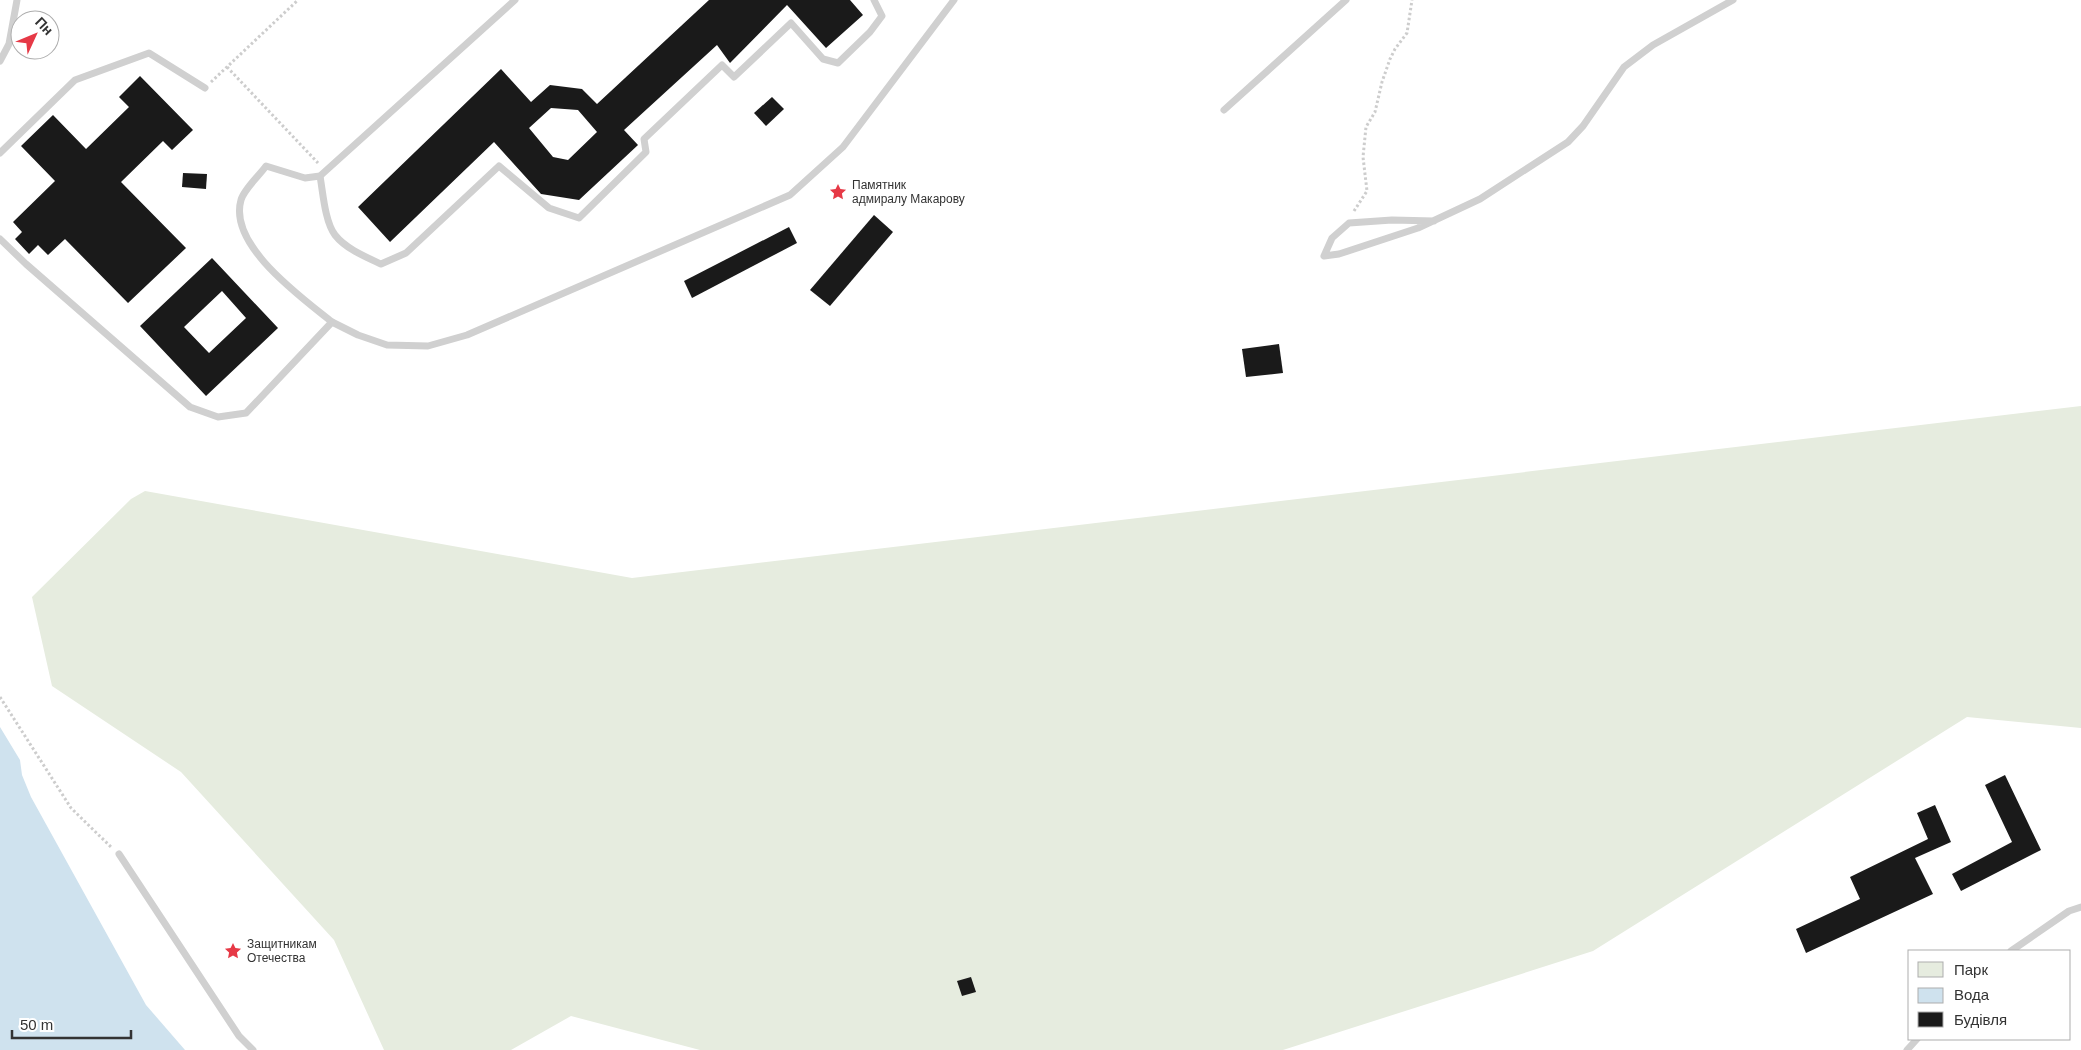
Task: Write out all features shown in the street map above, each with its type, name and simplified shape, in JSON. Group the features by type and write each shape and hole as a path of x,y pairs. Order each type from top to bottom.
{"lane":[{"path":"0,60 9,44 17,0"},
{"path":"516,0 322,173 305,178 266,166 241,198 238,214 245,235 268,267 332,322 358,335 387,345 428,346 467,335 790,194 843,147 954,0"},
{"path":"322,173 326,212 335,235 357,252 382,264 406,253 499,166 549,208 578,218 646,152 644,139 722,65 734,77 791,23 823,59 838,63 870,32 882,16 874,0"},
{"path":"1224,110 1346,0"},
{"path":"1434,221 1392,220 1349,223 1332,238 1324,256 1339,254 1418,228 1434,221 1480,199 1568,142 1583,126 1624,67 1652,45 1733,0"},
{"path":"0,153 75,80 149,53 205,88"},
{"path":"0,239 26,264 190,407 218,417 246,413 332,322"},
{"path":"119,854 239,1036 253,1050"},
{"path":"2012,950 2069,911 2081,907"},
{"path":"1907,1050 1916,1040"}],"path":[{"path":"205,88 298,0"},
{"path":"1349,223 1367,191 1363,158 1366,128 1375,112 1390,59 1406,33 1412,0"},
{"path":"227,68 322,173"},
{"path":"0,697 71,808 119,854"}],"green space":[{"path":"2081,406 2081,728 1967,717 1593,951 1283,1050 700,1050 571,1016 511,1050 384,1050 334,940 181,772 52,686 32,597 131,499 145,491 632,578"}],"water":[{"path":"0,727 20,760 22,775 31,797 146,1005 185,1050 0,1050"}],"building":[{"path":"709,0 850,0 863,15 826,48 787,5 730,63 717,45 624,130 638,145 579,200 541,194 494,142 390,242 358,207 501,69 531,102 550,85 582,89 597,104","holes":["551,108 578,110 597,132 568,160 553,157 529,128"]},
{"path":"140,76 193,130 172,150 163,141 121,182 186,248 128,303 65,239 48,255 38,245 29,254 15,239 22,232 13,222 55,181 21,146 53,115 86,149 129,107 119,97"},
{"path":"772,97 784,109 766,126 754,113"},
{"path":"183,173 207,174 206,189 182,187"},
{"path":"874,215 893,232 830,306 810,290"},
{"path":"789,227 797,243 692,298 684,281"},
{"path":"212,258 278,328 206,396 140,326","holes":["222,291 246,318 209,353 184,327"]},
{"path":"1279,344 1283,373 1246,377 1242,349"},
{"path":"2005,775 2041,850 1961,891 1952,874 2012,842 1985,785"},
{"path":"1935,805 1951,842 1915,858 1933,894 1806,953 1796,929 1860,899 1850,877 1928,839 1917,813"},
{"path":"971,977 976,992 962,996 957,981"}],"place":[{"name":"Памятник адмиралу Макарову","path":"838,192"},
{"name":"Защитникам Отечества","path":"233,951"}]}
